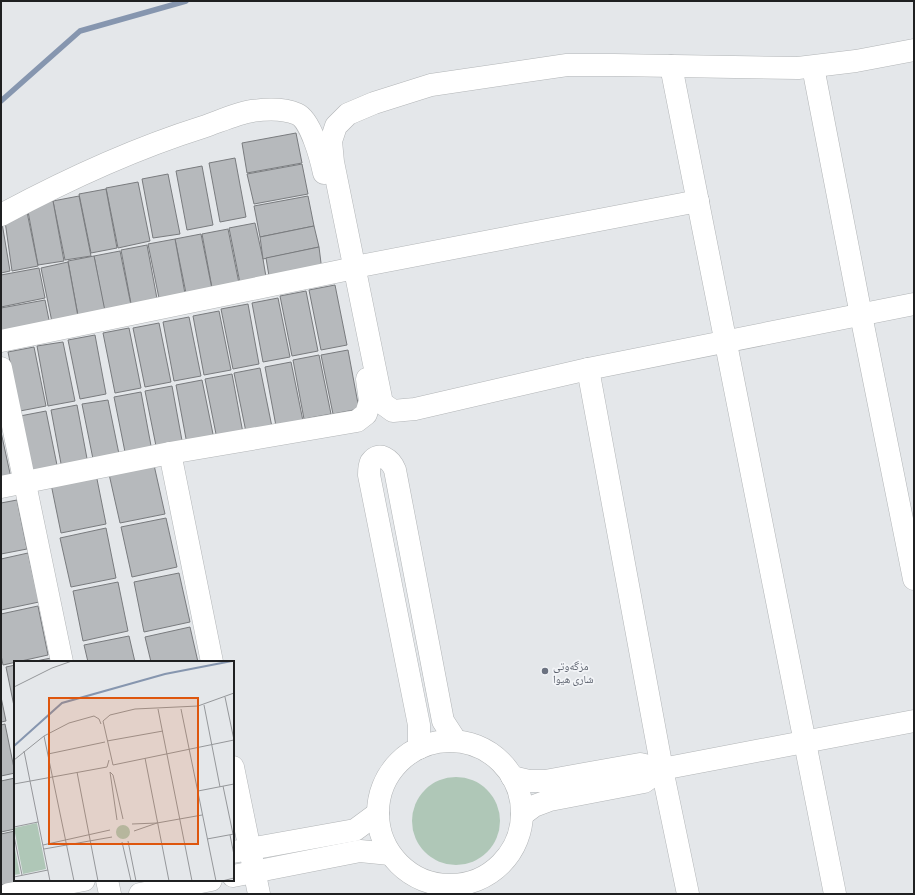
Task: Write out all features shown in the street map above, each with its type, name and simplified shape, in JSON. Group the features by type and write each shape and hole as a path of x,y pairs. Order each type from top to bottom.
{"street":[{"path":"1,487 170,453 345,424 357,421 366,414 370,401 368,383 331,141 336,126 348,114 374,103 431,85 567,65 813,67 856,61 914,50"},
{"path":"671,66 835,894"},
{"path":"813,67 914,574"},
{"path":"1,215 39,194 122,156 191,131 251,111 278,110 298,114 309,127 320,156 350,268 382,403 393,411 416,409 588,369 914,304"},
{"path":"1,341 350,268 698,201"},
{"path":"1,368 62,661"},
{"path":"588,369 662,769 688,894"},
{"path":"170,453 212,661"},
{"path":"419,748 419,725 369,474 369,466 372,460 378,457 384,457 389,460 395,470 443,721 456,741"},
{"path":"419,725 424,730 433,731 440,728 443,721"},
{"path":"512,776 529,781 545,781 640,764 662,769 914,721"},
{"path":"456,741 472,744 488,752 502,763 512,776 520,795 522,816 519,834 512,850 487,885 472,881 452,889 444,884 426,881 410,873 397,862 390,854 382,839 378,822 378,813 379,799 384,783 393,769 404,757 419,748 437,742 456,741"},
{"path":"522,816 534,806 550,800 644,782 662,769"},
{"path":"234,778 241,851 254,872 259,894"},
{"path":"241,851 356,830 378,813"},
{"path":"234,876 360,851 390,854"},
{"path":"8,894 79,881"},
{"path":"107,881 110,894"},
{"path":"140,894 206,881"}],"green space":[{"path":"456,777 473,781 487,790 496,804 500,821 496,838 487,852 473,861 456,865 439,861 425,852 416,838 412,821 416,804 425,790 439,781"}],"building":[{"path":"296,133 302,163 247,173 242,143"},
{"path":"235,158 246,217 220,222 209,163"},
{"path":"302,164 308,194 254,204 247,174"},
{"path":"202,166 213,225 187,230 176,171"},
{"path":"168,174 180,234 153,238 142,179"},
{"path":"138,182 150,241 118,248 106,188"},
{"path":"106,189 117,248 91,253 79,194"},
{"path":"79,196 91,256 65,260 53,201"},
{"path":"308,196 314,226 260,237 254,206"},
{"path":"53,201 64,261 38,265 27,206"},
{"path":"26,207 38,266 12,271 5,221"},
{"path":"1,223 10,271 1,273"},
{"path":"255,223 267,283 241,288 229,228"},
{"path":"314,226 319,247 263,259 260,237"},
{"path":"228,229 240,288 213,293 202,234"},
{"path":"201,234 213,294 187,298 175,239"},
{"path":"175,239 186,299 160,303 148,244"},
{"path":"147,245 158,304 132,309 121,250"},
{"path":"319,247 322,271 270,282 266,258"},
{"path":"120,251 132,310 105,315 94,256"},
{"path":"94,256 106,316 79,321 68,261"},
{"path":"68,262 79,322 53,327 41,268"},
{"path":"39,268 45,298 1,307 1,275"},
{"path":"335,285 347,345 321,350 309,290"},
{"path":"306,291 318,351 292,356 280,296"},
{"path":"278,298 290,357 263,362 252,303"},
{"path":"45,300 51,330 1,340 1,308"},
{"path":"248,304 259,364 233,369 221,309"},
{"path":"219,311 231,370 204,375 193,316"},
{"path":"189,317 201,376 174,381 163,322"},
{"path":"159,323 171,382 145,387 133,328"},
{"path":"129,328 141,388 115,393 103,333"},
{"path":"95,335 106,394 80,399 68,340"},
{"path":"63,342 75,401 48,406 37,346"},
{"path":"34,347 46,406 20,411 8,352"},
{"path":"348,350 359,409 333,414 321,355"},
{"path":"319,355 331,414 304,419 293,360"},
{"path":"291,362 303,421 276,426 265,367"},
{"path":"260,368 272,427 246,432 234,373"},
{"path":"232,374 243,433 217,439 205,379"},
{"path":"202,380 214,439 187,444 176,385"},
{"path":"172,386 183,446 157,451 145,391"},
{"path":"141,392 152,451 126,457 114,397"},
{"path":"108,400 120,459 94,464 82,404"},
{"path":"77,405 88,464 62,469 51,410"},
{"path":"46,411 58,470 31,475 20,416"},
{"path":"1,432 11,478 1,480"},
{"path":"154,465 165,514 120,523 109,474"},
{"path":"96,474 106,524 61,533 51,484"},
{"path":"17,500 27,549 1,554 1,503"},
{"path":"166,518 177,567 132,577 121,527"},
{"path":"106,528 116,578 71,587 60,538"},
{"path":"28,553 39,602 1,610 1,559"},
{"path":"179,573 190,622 144,632 134,582"},
{"path":"118,582 128,631 83,641 73,591"},
{"path":"38,606 48,655 21,661 14,661 14,663 3,665 1,655 1,614"},
{"path":"190,627 198,661 151,661 145,637"},
{"path":"129,636 135,661 88,661 84,645"},
{"path":"51,658 52,661 36,661"},
{"path":"14,665 14,706 6,667"},
{"path":"1,697 6,721 1,722"},
{"path":"5,724 14,773 1,776 1,725"},
{"path":"14,778 14,829 1,832 1,781"},
{"path":"14,831 14,881 22,881 1,885 1,834"}],"waterway":[{"path":"1,101 80,31 186,1"}],"place":[{"name":"مزگەوتی شاری هیوا","path":"545,671"}]}
